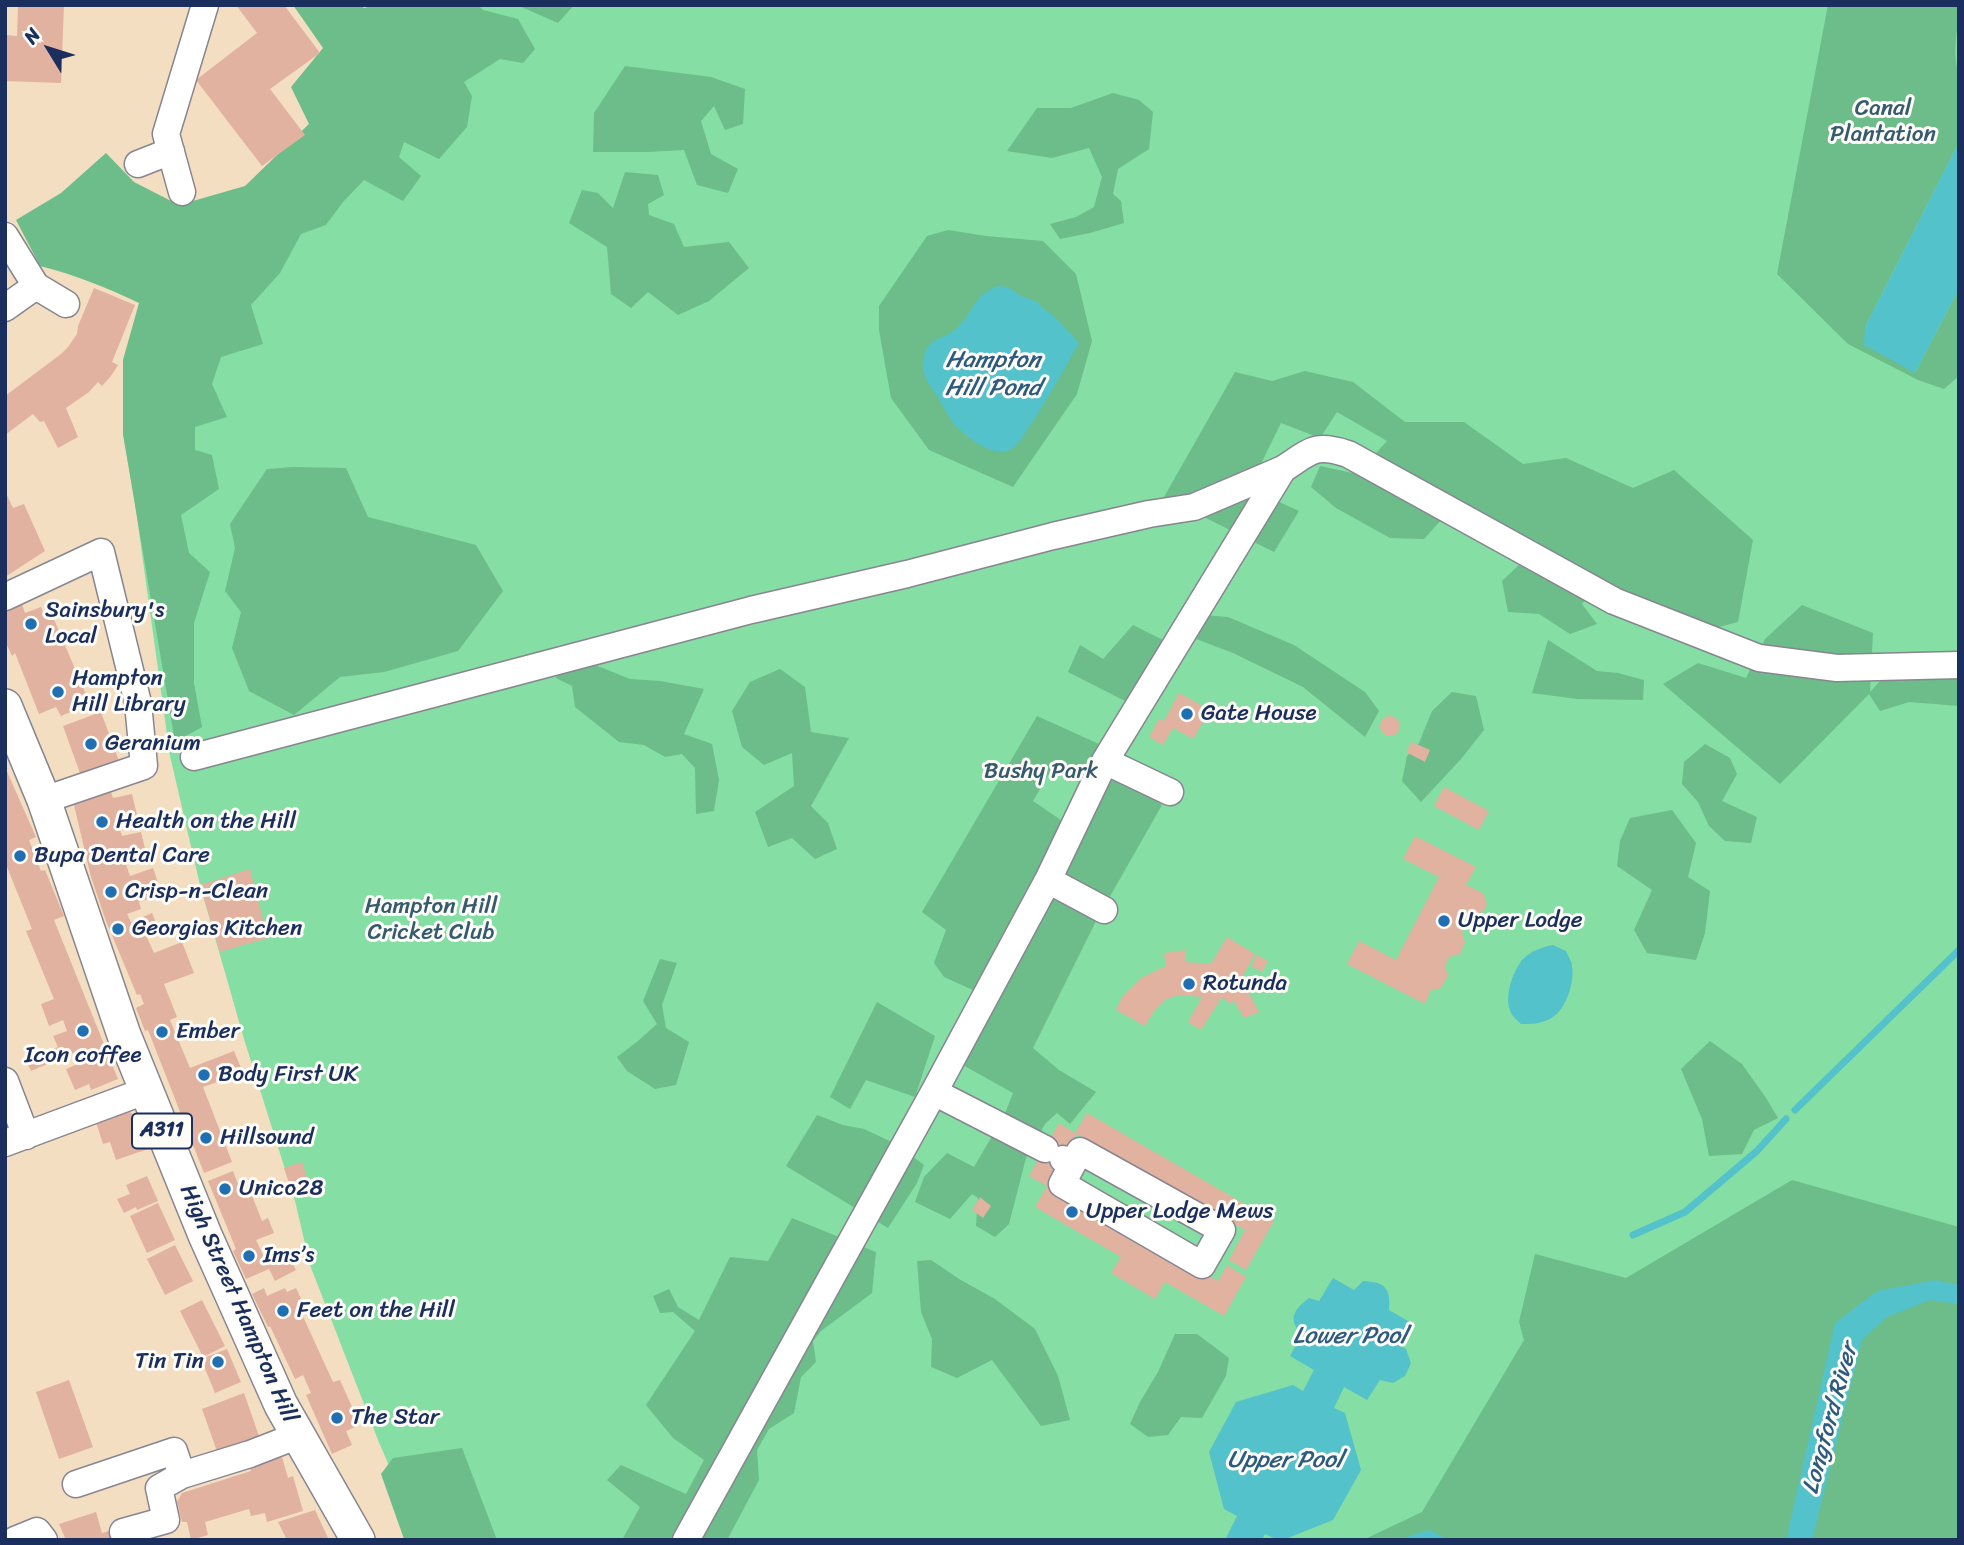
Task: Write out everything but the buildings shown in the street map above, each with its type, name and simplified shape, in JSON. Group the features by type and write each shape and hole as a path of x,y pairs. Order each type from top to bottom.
{"main road":[{"name":"High Street Hampton Hill","path":"5,706 44,800 145,1091 205,1235 281,1405 358,1540"}],"street":[{"path":"182,192 166,134 205,5"},
{"path":"138,164 171,151"},
{"path":"5,236 36,286 66,304"},
{"path":"5,308 36,286"},
{"path":"194,757 751,610 907,574 1065,533 1194,507 1283,469 1312,450 1328,447 1348,454 1614,601 1759,658 1837,668 1959,665"},
{"path":"686,1540 934,1092 1048,880 1105,761 1283,469"},
{"path":"5,597 101,552 138,704 144,766 44,800"},
{"path":"1105,761 1170,792"},
{"path":"1048,880 1104,910"},
{"path":"5,1081 16,1139 145,1091"},
{"path":"934,1092 1060,1158 1080,1151 1222,1230 1202,1265 1062,1184 1060,1158"},
{"path":"123,1532 166,1520 159,1488 182,1475 299,1436"},
{"path":"76,1484 174,1451 182,1475"},
{"path":"15,1540 37,1531 44,1540"}],"green space":[{"path":"293,5 360,5 364,8 376,5 478,5 483,10 518,19 535,49 523,63 500,59 464,82 472,96 467,127 439,159 404,142 399,157 421,176 403,201 364,180 326,225 301,234 280,273 251,305 263,344 221,357 212,384 227,417 195,427 195,450 212,455 219,489 181,515 189,553 210,572 194,623 194,683 202,727 175,742 123,434 123,360 139,303 66,273 40,266 16,220 61,193 106,153 134,182 179,205 245,186 309,124 291,87 323,48"},
{"name":"Bushy Park","path":"469,5 1959,5 1959,1540 421,1540 378,1440 310,1265 295,1201 244,1039 200,885 170,756 123,434 149,289"},
{"path":"517,5 574,5 558,23"},
{"name":"Canal Plantation","path":"1828,5 1959,5 1955,48 1959,74 1959,142 1865,327 1915,373 1959,289 1959,376 1944,389 1918,380 1848,344 1777,274"},
{"path":"625,66 711,77 745,89 743,124 725,130 714,106 701,121 711,154 738,169 728,193 697,185 684,150 593,152 594,113"},
{"path":"1113,93 1139,100 1153,112 1149,149 1118,169 1113,194 1121,201 1124,223 1060,239 1050,224 1076,217 1094,207 1102,177 1089,148 1052,158 1007,151 1037,108 1071,108"},
{"path":"625,172 658,175 664,195 648,204 649,215 674,224 684,247 729,242 749,268 709,301 678,315 648,292 631,308 611,294 607,247 569,223 582,190 598,193 613,208"},
{"path":"948,230 1043,241 1076,274 1092,341 1077,394 1013,487 929,450 891,398 879,330 879,306 927,236"},
{"path":"1305,371 1353,382 1405,422 1464,422 1523,464 1566,458 1633,488 1674,470 1753,540 1738,622 1672,639 1586,599 1582,604 1597,624 1570,634 1539,614 1508,612 1502,581 1521,563 1442,519 1424,539 1390,538 1336,508 1311,487 1320,466 1357,474 1387,441 1337,412 1320,438 1281,423 1249,488 1299,511 1274,552 1164,497 1235,372 1272,381"},
{"path":"346,468 368,517 476,545 503,591 458,651 384,672 340,677 294,715 249,691 232,648 241,612 225,591 235,548 230,524 267,469"},
{"path":"1802,605 1873,633 1870,692 1883,678 1959,673 1959,706 1909,702 1880,711 1869,694 1780,784 1663,684 1698,663 1746,678 1765,639"},
{"path":"1202,615 1228,617 1294,645 1365,692 1379,711 1365,737 1303,687 1233,653 1191,637"},
{"path":"1133,625 1163,640 1127,702 1068,672 1080,645 1103,659"},
{"path":"1548,640 1597,671 1644,680 1643,700 1577,699 1532,693"},
{"path":"570,655 630,679 704,689 684,734 712,744 719,780 714,811 696,814 695,768 682,754 665,757 644,745 619,742 575,707 572,686 556,678 560,658"},
{"path":"780,669 805,687 811,732 849,738 811,806 828,823 837,849 815,859 792,838 768,847 755,812 794,786 792,753 764,765 742,747 732,711 750,682"},
{"path":"1452,692 1476,696 1484,730 1421,802 1402,781 1407,756 1419,743 1432,711"},
{"path":"1037,716 1099,744 1090,779 1053,767 1033,801 1077,831 1105,775 1118,776 1162,805 1096,921 1033,1048 1059,1070 1096,1092 1070,1124 1057,1113 1045,1124 1026,1158 1009,1224 995,1237 976,1226 978,1198 972,1194 950,1219 915,1202 924,1177 947,1153 974,1167 1004,1116 1013,1093 961,1064 995,1000 944,977 934,963 946,930 922,912"},
{"path":"1705,744 1730,758 1737,774 1722,801 1757,817 1751,843 1725,841 1709,826 1698,802 1682,784 1684,762"},
{"path":"1672,810 1696,843 1688,877 1710,891 1705,933 1696,960 1647,953 1634,930 1652,890 1617,866 1620,841 1630,818"},
{"path":"660,959 677,963 662,1005 666,1028 689,1042 676,1085 655,1089 627,1071 617,1057 657,1024 643,1001"},
{"path":"877,1002 935,1036 915,1097 866,1080 850,1109 830,1097"},
{"path":"1710,1041 1742,1064 1778,1118 1754,1130 1742,1154 1709,1156 1702,1119 1681,1069"},
{"path":"817,1115 843,1125 864,1129 896,1144 924,1165 917,1183 888,1228 786,1166"},
{"path":"1792,1180 1959,1227 1959,1540 1363,1540 1422,1512 1524,1340 1519,1322 1535,1254 1626,1278"},
{"path":"792,1218 876,1252 872,1293 821,1331 813,1341 816,1362 801,1377 794,1413 769,1429 757,1450 759,1480 727,1540 622,1540 640,1507 607,1480 621,1465 686,1494 704,1460 673,1438 646,1405 695,1331 673,1312 660,1313 653,1296 669,1289 678,1307 699,1320 730,1257 768,1261"},
{"path":"931,1260 995,1299 1035,1329 1058,1376 1070,1420 1041,1426 992,1360 957,1378 931,1367 932,1339 921,1312 917,1261"},
{"path":"1175,1334 1197,1334 1229,1358 1226,1376 1202,1418 1181,1417 1168,1435 1148,1437 1130,1424"},
{"path":"462,1448 497,1540 404,1539 381,1474 393,1458"}],"water":[{"path":"1959,142 1959,289 1915,373 1864,345 1865,327"},
{"name":"Hampton Hill Pond","path":"998,286 1008,287 1035,301 1059,321 1079,343 1022,439 1007,451 999,452 982,446 954,424 927,379 923,366 928,347 954,331 983,294"},
{"path":"1553,945 1566,951 1571,962 1573,972 1568,994 1562,1008 1553,1017 1533,1024 1521,1024 1513,1016 1508,1003 1512,979 1526,956"},
{"name":"Upper Pool","path":"1333,1278 1354,1290 1363,1281 1377,1283 1385,1288 1389,1296 1389,1310 1413,1324 1399,1345 1406,1349 1411,1363 1405,1376 1393,1383 1380,1380 1367,1400 1344,1387 1334,1408 1345,1413 1361,1470 1333,1520 1283,1540 1265,1534 1262,1540 1225,1540 1237,1516 1224,1509 1209,1452 1236,1402 1293,1385 1303,1391 1314,1370 1290,1356 1302,1334 1297,1329 1294,1315 1299,1306 1309,1298 1319,1301"},
{"name":"Longford River","path":"1935,1280 1959,1285 1959,1304 1930,1300 1887,1317 1862,1340 1812,1540 1786,1540 1835,1323 1877,1291"},
{"path":"1429,1530 1450,1540 1402,1540 1403,1538"}],"waterway":[{"path":"1795,1110 1959,950"},
{"path":"1633,1235 1685,1212 1757,1151 1786,1119"}],"place":[{"name":"Sainsbury's Local","path":"31,624"},
{"name":"Hampton Hill Library","path":"58,692"},
{"name":"Gate House","path":"1187,714"},
{"name":"Geranium","path":"91,744"},
{"name":"Health on the Hill","path":"102,822"},
{"name":"Bupa Dental Care","path":"20,856"},
{"name":"Crisp-n-Clean","path":"111,892"},
{"name":"Upper Lodge","path":"1444,921"},
{"name":"Georgias Kitchen","path":"118,929"},
{"name":"Rotunda","path":"1189,984"},
{"name":"Icon coffee","path":"83,1031"},
{"name":"Ember","path":"162,1032"},
{"name":"Body First UK","path":"204,1075"},
{"name":"Hillsound","path":"206,1138"},
{"name":"Unico28","path":"225,1189"},
{"name":"Upper Lodge Mews","path":"1072,1212"},
{"name":"Ims’s","path":"249,1256"},
{"name":"Feet on the Hill","path":"283,1311"},
{"name":"Tin Tin","path":"218,1362"},
{"name":"The Star","path":"337,1418"}],"park label":[{"name":"Hampton Hill Cricket Club","path":"431,920"}],"water label":[{"name":"Lower Pool","path":"1350,1337"}]}
